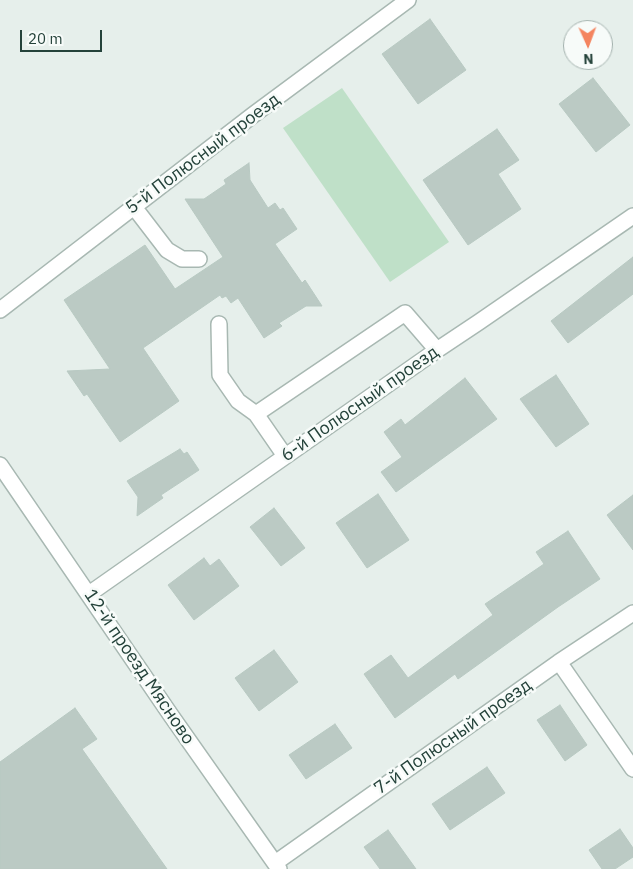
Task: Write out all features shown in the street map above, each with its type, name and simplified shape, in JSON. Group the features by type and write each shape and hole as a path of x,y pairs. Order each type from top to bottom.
{"street":[{"name":"5-й Полюсный проезд","path":"0,310 253,115 408,0"},
{"path":"134,207 167,250 182,259 199,259"},
{"name":"6-й Полюсный проезд","path":"89,594 437,350 633,216"},
{"path":"256,414 405,313 437,350"},
{"path":"219,324 220,375 238,401 256,414 285,456"},
{"name":"12-й проезд Мясново","path":"0,465 170,714 277,866"},
{"name":"7-й Полюсный проезд","path":"277,866 559,662 633,613"},
{"path":"559,662 633,769"}],"green space":[{"path":"342,88 449,242 390,282 283,128"}],"building":[{"path":"430,19 466,70 418,104 382,54"},
{"path":"593,78 630,125 596,152 559,104"},
{"path":"497,129 519,160 498,174 521,209 468,245 423,180"},
{"path":"249,163 250,180 268,208 275,203 280,210 283,208 297,229 275,244 302,283 305,280 322,306 306,306 279,323 282,326 264,338 238,298 231,303 226,296 222,298 220,295 143,348 179,401 120,442 87,394 84,396 67,371 110,369 64,300 145,245 175,289 223,257 185,199 204,199 226,184 224,180"},
{"path":"633,257 633,294 568,343 551,321"},
{"path":"556,375 589,424 556,447 520,399"},
{"path":"465,378 497,419 396,492 381,472 402,457 384,432 401,419 405,425"},
{"path":"180,449 184,454 187,452 199,470 161,495 163,498 137,516 138,497 127,481"},
{"path":"378,494 409,540 367,568 336,523"},
{"path":"633,495 633,550 607,515"},
{"path":"274,508 305,548 281,566 250,527"},
{"path":"568,531 600,579 458,679 455,674 395,718 364,674 391,655 408,678 493,615 485,604 544,564 536,552"},
{"path":"204,558 210,566 219,559 239,586 194,620 168,585"},
{"path":"274,650 298,682 259,711 235,678"},
{"path":"560,705 587,745 565,761 537,720"},
{"path":"75,708 97,739 82,749 167,869 0,869 0,762"},
{"path":"335,724 352,748 306,779 289,755"},
{"path":"487,767 505,793 450,830 432,804"},
{"path":"620,829 633,848 633,857 615,869 602,869 589,850"},
{"path":"388,830 416,869 380,869 364,847"}]}
